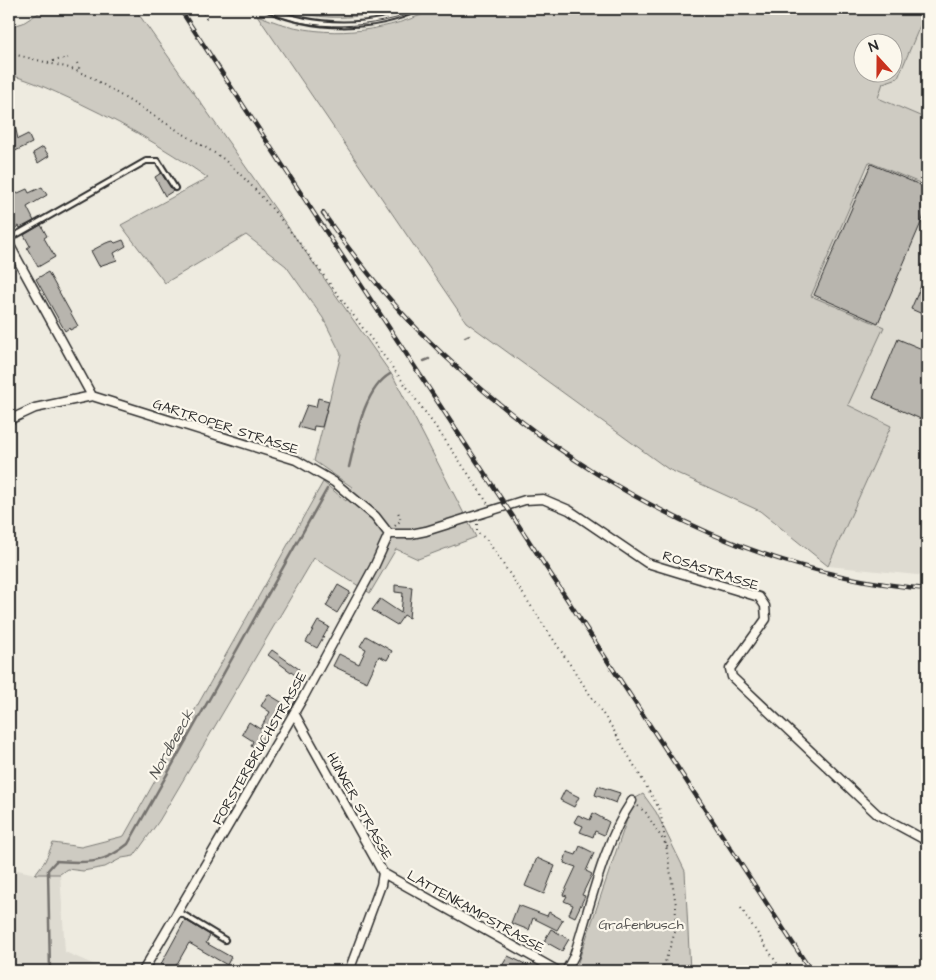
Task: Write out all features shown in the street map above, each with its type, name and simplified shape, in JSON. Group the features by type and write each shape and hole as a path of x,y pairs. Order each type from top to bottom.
{"street":[{"path":"9,244 92,396 35,408 9,420"},
{"name":"GARTROPER STRASSE","path":"92,396 296,460 341,488 375,516 388,534"},
{"name":"ROSASTRASSE","path":"388,534 410,534 426,531 524,500 543,499 569,510 647,562 760,597 765,606 766,619 730,669 732,677 877,814 927,841"},
{"name":"FORSTERBRUCHSTRASSE","path":"142,971 179,912 294,712 374,566 388,534"},
{"name":"HÜNXER STRASSE","path":"294,712 383,873 381,885 349,971"},
{"path":"566,971 574,956 609,849 623,815 632,802"},
{"name":"LATTENKAMPSTRASSE","path":"383,873 558,971"}],"lane":[{"path":"268,9 298,19 345,24 389,18 417,9"},
{"path":"9,240 146,161 158,161 175,188"},
{"path":"179,912 225,940"}],"path":[{"path":"201,9 207,20"},
{"path":"9,53 81,72 108,86 221,157 253,186 439,431 492,510"},
{"path":"47,62 68,58"},
{"path":"77,63 81,72"},
{"path":"388,534 401,520 398,512"},
{"path":"478,523 475,526 477,532 487,540 613,729 660,810 668,848 676,905 675,932 662,971"},
{"path":"632,802 646,813 668,848"},
{"path":"741,908 782,971"}],"shaded area":[{"path":"927,9 927,119 878,98 883,83 904,82 904,64"},
{"path":"869,162 927,186 927,576 828,566 891,426 848,405 811,296"},
{"path":"9,868 35,874 60,874 65,952 109,971 9,971"}],"green space":[{"path":"45,9 135,9 394,378 476,537 418,559 396,549 370,593 314,558 159,821 134,856 122,858 105,867 83,871 67,869 60,874 35,874 45,861 53,843 81,847 124,836 323,482 346,501 352,487 314,461 341,354 323,318 286,266 246,235 165,283 121,225 208,178 155,144 100,113 36,84 9,75 9,27 23,23"},
{"path":"287,9 392,9 353,17 326,17"},
{"path":"436,9 927,9 904,64 904,32 854,32 854,82 886,82 883,83 878,98 927,119 927,186 869,162 811,296 884,327 848,405 891,426 828,566 760,511 668,469 466,322 257,15 282,24 305,29 344,32 381,27"},
{"name":"Grafenbusch","path":"643,794 656,812 685,871 690,971 575,971 634,799"}],"building":[{"path":"15,126 18,139 28,134 32,143 9,154 9,127"},
{"path":"43,147 49,156 38,163 33,153"},
{"path":"871,164 927,188 927,209 878,323 814,295"},
{"path":"161,173 173,191 165,196 155,177"},
{"path":"42,187 47,195 27,207 34,221 9,231 9,197 27,189 29,193"},
{"path":"41,225 47,236 44,238 55,257 38,267 27,248 30,246 24,235"},
{"path":"123,240 126,246 114,253 117,260 99,266 91,251 106,243 113,241 115,243"},
{"path":"48,272 78,326 70,330 69,328 65,331 36,279"},
{"path":"927,272 927,316 911,309"},
{"path":"898,339 927,351 927,410 923,420 873,398"},
{"path":"318,398 329,401 322,427 314,426 313,431 298,427 307,405 316,407"},
{"path":"338,585 350,592 337,613 326,606"},
{"path":"395,585 412,587 409,618 404,615 397,625 372,610 380,599 401,613 403,593 395,592"},
{"path":"318,621 329,627 317,648 306,642"},
{"path":"366,636 392,651 387,660 379,656 367,682 333,666 339,654 359,664 366,649 360,646"},
{"path":"272,650 299,669 295,675 268,655"},
{"path":"268,694 286,705 256,749 251,746 253,741 242,734 249,722 260,729 270,712 261,706"},
{"path":"598,786 620,793 616,803 595,795"},
{"path":"565,790 579,797 574,807 560,800"},
{"path":"593,813 609,822 604,835 595,831 593,837 580,832 583,826 574,822 578,815 590,820"},
{"path":"580,846 594,853 586,871 592,874 582,895 585,896 575,917 569,914 573,905 564,901 567,896 563,895 576,867 564,863 567,852 576,855"},
{"path":"537,858 555,866 544,894 525,886"},
{"path":"518,905 547,916 549,912 563,920 557,930 533,918 529,930 511,923"},
{"path":"185,920 210,935 206,943 231,957 227,965 189,943 173,971 161,964"},
{"path":"551,929 569,939 562,951 544,941"},
{"path":"508,956 521,962 537,971 499,971"}],"waterway":[{"name":"Nordbeeck","path":"465,337 469,335"},
{"name":"Nordbeeck","path":"424,361 429,359"},
{"name":"Nordbeeck","path":"349,467 358,429 367,403 373,391 390,374"},
{"name":"Nordbeeck","path":"50,971 48,870 56,861 86,862 102,859 119,851 128,844 327,489"}],"tram line":[{"path":"259,9 300,22 342,26 384,21 425,9"}],"railway":[{"path":"180,9 811,971"},
{"path":"323,213 368,273 418,330 471,380 527,426 587,467 650,504 716,536 785,561 855,579 927,589"}]}
